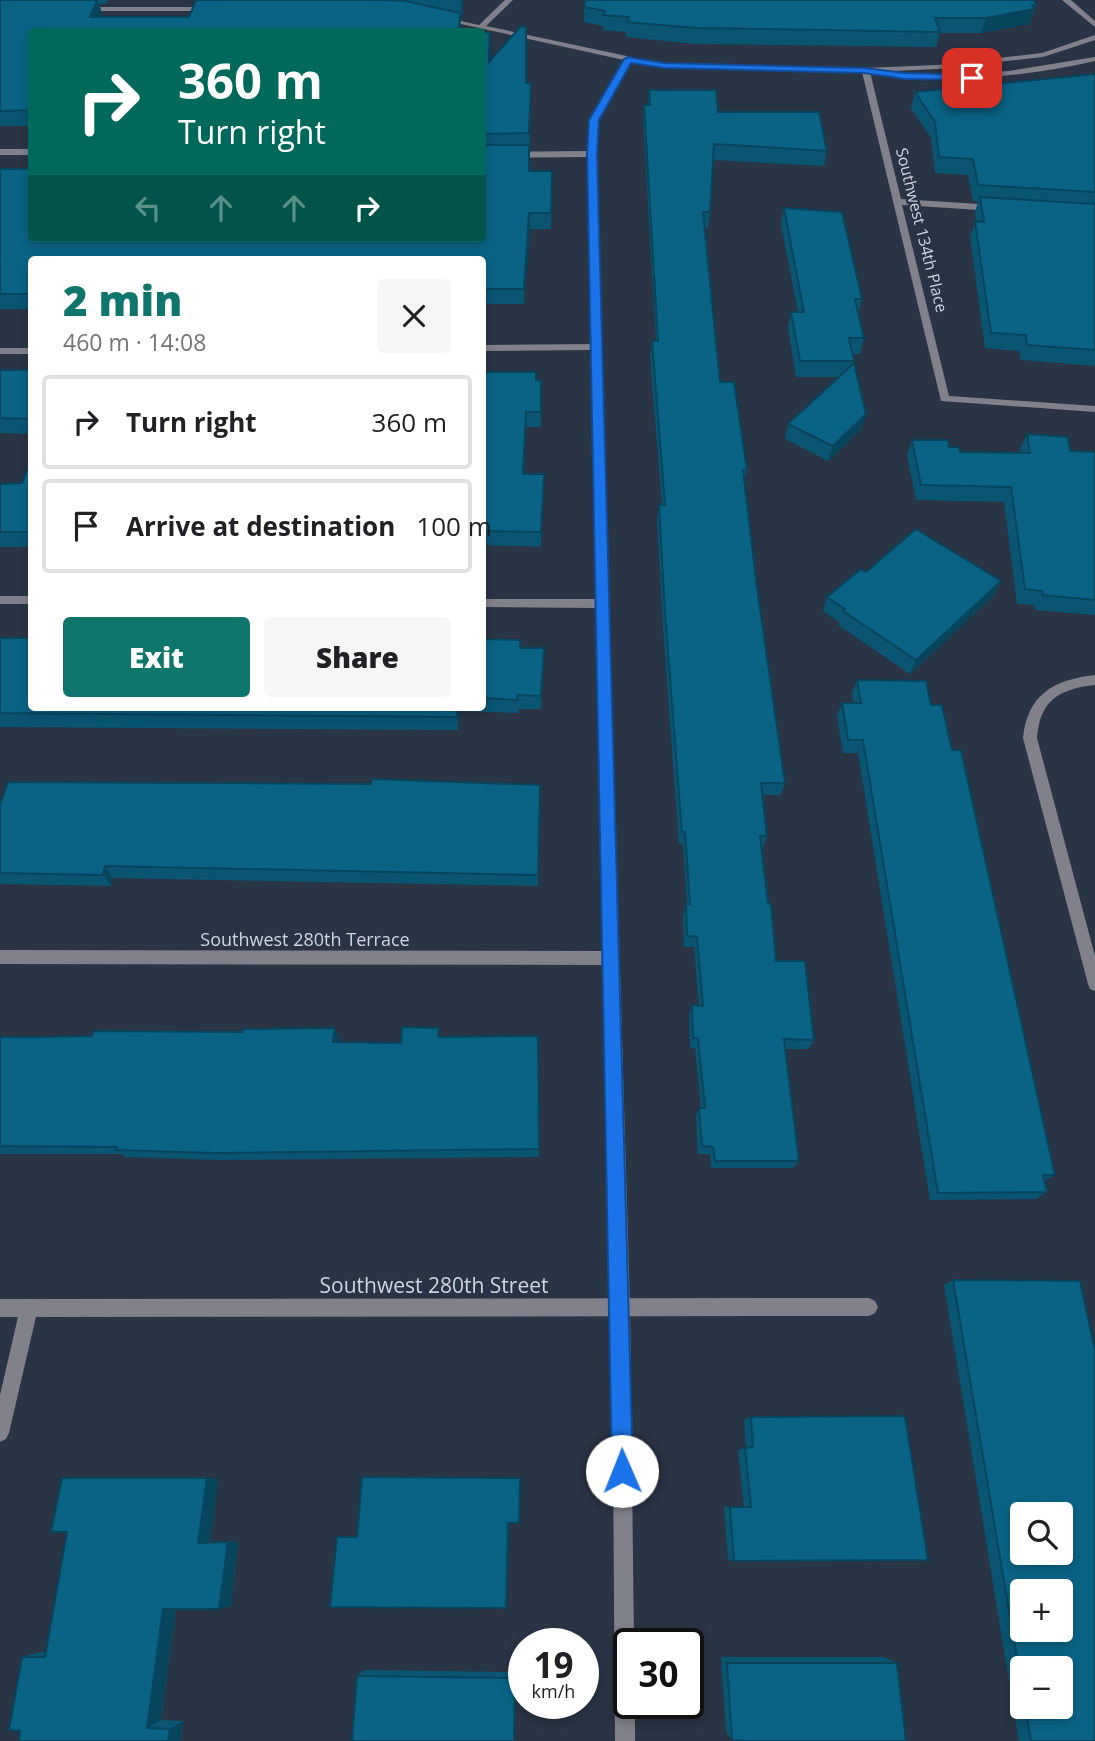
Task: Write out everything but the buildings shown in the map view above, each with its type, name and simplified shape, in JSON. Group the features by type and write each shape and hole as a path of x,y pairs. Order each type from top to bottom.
{"street":[{"path":"151,9 155,0"},
{"path":"482,26 509,0"},
{"path":"1066,0 1095,25"},
{"path":"69,9 218,9"},
{"path":"432,17 628,59 677,66 864,70 937,67 1043,55 1095,37"},
{"path":"625,1741 621,1308 592,154 594,120 628,59"},
{"path":"864,70 905,76 972,78 1065,67 1095,59"},
{"name":"Southwest 134th Place","path":"864,70 945,399 1095,409"},
{"path":"0,152 28,152"},
{"path":"486,155 592,154"},
{"path":"898,202 1003,208"},
{"path":"486,348 597,347"},
{"path":"0,351 28,351"},
{"path":"0,600 28,600"},
{"path":"486,603 603,604"},
{"path":"1095,680 1065,684 1044,697 1030,724 1030,738 1095,984"},
{"name":"Southwest 280th Terrace","path":"0,957 611,958"},
{"name":"Southwest 280th Street","path":"0,1308 869,1307"},
{"path":"0,1433 29,1308"}],"route":[{"path":"622,1471 620,1282 592,154 594,120 628,59 664,65 864,70 905,76 972,78"}]}
